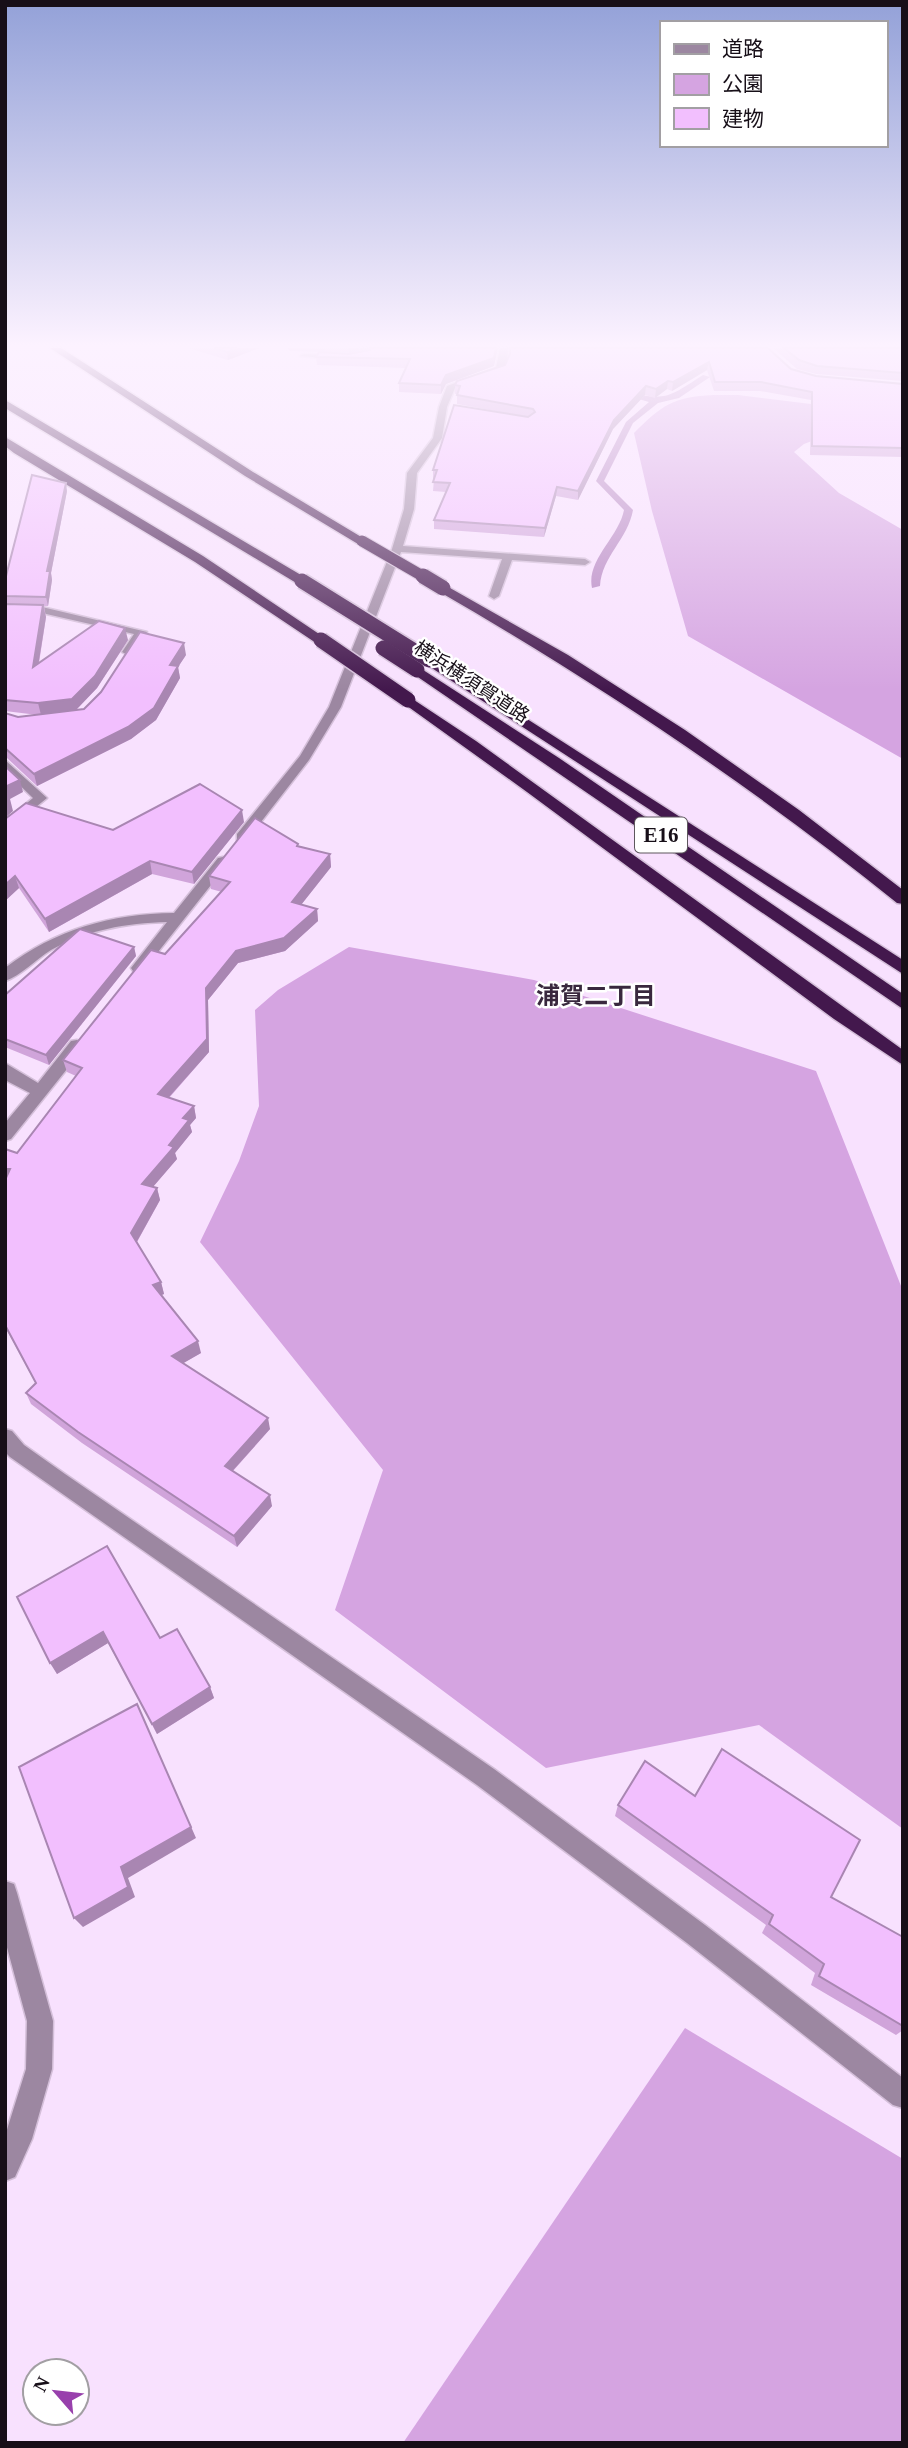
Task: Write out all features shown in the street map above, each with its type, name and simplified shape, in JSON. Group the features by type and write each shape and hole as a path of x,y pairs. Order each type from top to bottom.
{"highway":[{"path":"38,462 199,559 513,772 690,906 903,1059"},
{"name":"横浜横須賀道路","path":"87,462 297,585"},
{"name":"横浜横須賀道路","path":"101,462 903,968"},
{"path":"230,462 530,637 685,736 903,899"},
{"name":"横浜横須賀道路","path":"423,665 554,761 903,1003"}],"street":[{"path":"127,982 305,757 335,707 397,549 409,509 412,473 420,462"},
{"path":"397,549 585,562"},
{"path":"494,596 508,556"},
{"path":"5,610 42,610 141,632 119,666"},
{"path":"5,764 41,798 5,828"},
{"path":"5,976 28,956 53,941 97,925 137,917 180,917"},
{"path":"5,1135 84,1036"},
{"path":"5,1068 11,1076 40,1091"},
{"path":"5,1437 17,1451 131,1533 344,1676 711,1943 903,2095"},
{"path":"5,1894 40,2021 38,2069 18,2139 5,2167"}],"green space":[{"path":"641,462 805,462 839,493 903,530 903,759 688,636"},
{"path":"349,947 534,980 816,1071 903,1291 903,1829 759,1725 546,1768 335,1610 383,1470 200,1242 239,1161 259,1106 255,1010 278,990"},
{"path":"685,2028 903,2159 903,2443 403,2443"}],"building":[{"path":"436,462 593,462 578,491 557,487 545,528 434,520 450,483 433,482 437,470 433,470"},
{"path":"32,475 66,483 47,571 50,571 46,597 5,596 5,580"},
{"path":"5,604 43,605 33,667 99,621 125,628 95,676 72,699 38,703 5,700"},
{"path":"140,632 184,643 170,665 178,666 154,708 128,727 34,774 5,748 5,713 18,717 84,709 101,692"},
{"path":"5,766 20,780 5,787"},
{"path":"200,784 242,810 192,872 150,861 45,919 15,876 5,885 5,819 26,803 113,830"},
{"path":"255,818 298,844 297,846 330,854 292,902 317,909 284,938 236,951 206,988 207,1039 158,1094 194,1106 183,1118 189,1120 169,1145 174,1147 142,1184 157,1188 131,1233 161,1282 153,1285 198,1341 172,1356 268,1418 225,1466 270,1495 234,1536 78,1432 26,1393 36,1383 5,1325 5,1180 10,1169 5,1169 5,1149 17,1153 82,1068 63,1060 151,950 165,954 230,882 209,876"},
{"path":"80,929 134,947 46,1055 5,1039 5,995"},
{"path":"107,1546 160,1638 177,1629 210,1687 152,1724 103,1632 50,1663 17,1597"},
{"path":"137,1704 191,1827 121,1867 128,1887 74,1918 19,1767"},
{"path":"722,1749 860,1840 831,1897 903,1937 903,2026 819,1976 824,1964 769,1924 773,1915 618,1805 645,1761 695,1796"}],"waterway":[{"path":"595,586 599,566 623,530 629,510 600,481 610,462"}],"district":[{"name":"浦賀二丁目","path":"596,996"}]}
